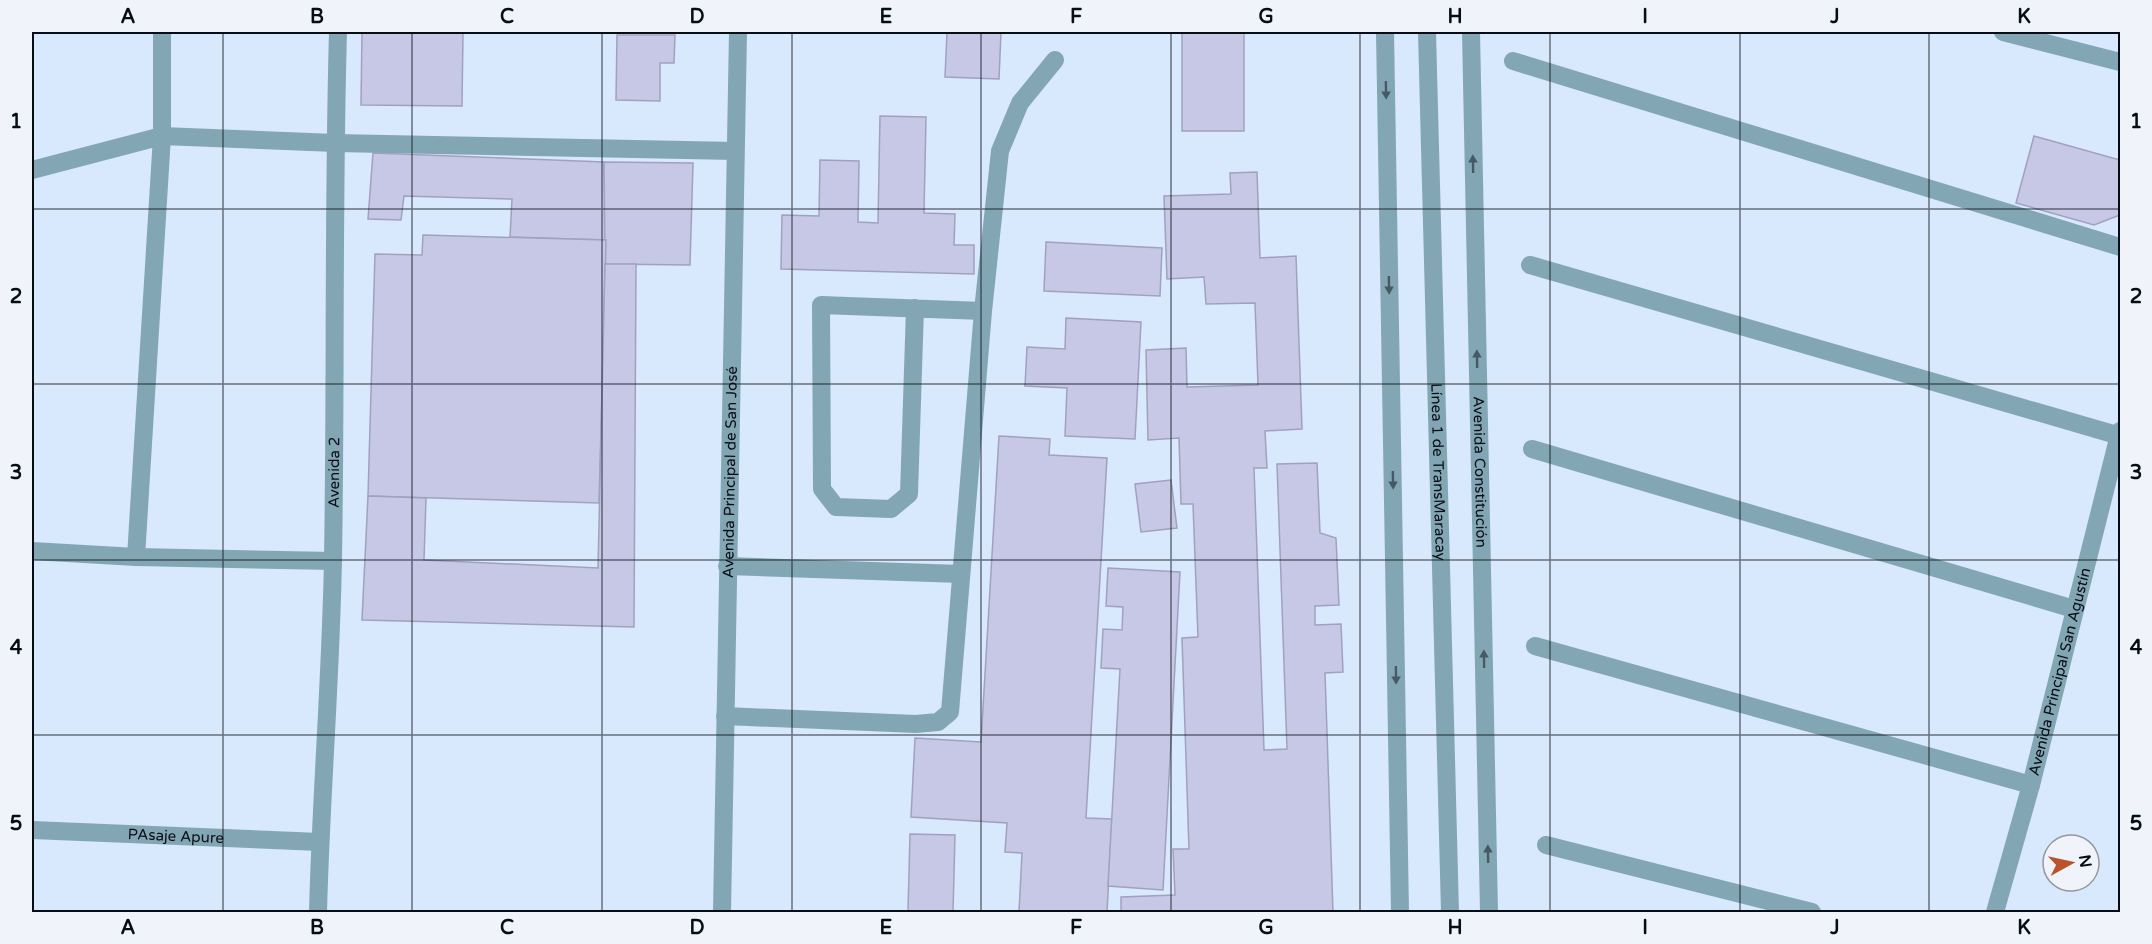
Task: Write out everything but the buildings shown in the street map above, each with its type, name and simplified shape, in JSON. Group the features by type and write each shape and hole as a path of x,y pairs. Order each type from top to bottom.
{"street":[{"path":"136,557 162,136 162,32"},
{"name":"Avenida 2","path":"318,912 333,561 335,143 338,32"},
{"name":"Avenida Principal de San José","path":"722,912 738,32"},
{"path":"1384,32 1401,912"},
{"name":"Línea 1 de TransMaracay","path":"1427,32 1450,912"},
{"name":"Avenida Constitución","path":"1471,32 1489,912"},
{"path":"2003,32 2121,62"},
{"path":"725,716 916,724 938,722 950,711 982,311 1000,151 1020,103 1056,60"},
{"path":"1513,62 2121,247"},
{"path":"32,170 162,136 335,143 735,151"},
{"path":"1530,265 2120,435"},
{"path":"915,308 909,494 891,509 836,507 822,489 821,305 915,308 982,311"},
{"name":"Avenida Principal San Agustín","path":"1995,912 2031,784 2120,435"},
{"path":"1532,449 2074,609"},
{"path":"32,551 136,557 333,561"},
{"path":"728,566 961,574"},
{"path":"1535,646 2031,784"},
{"name":"PAsaje Apure","path":"32,830 320,842"},
{"path":"1546,845 1812,912"}]}
